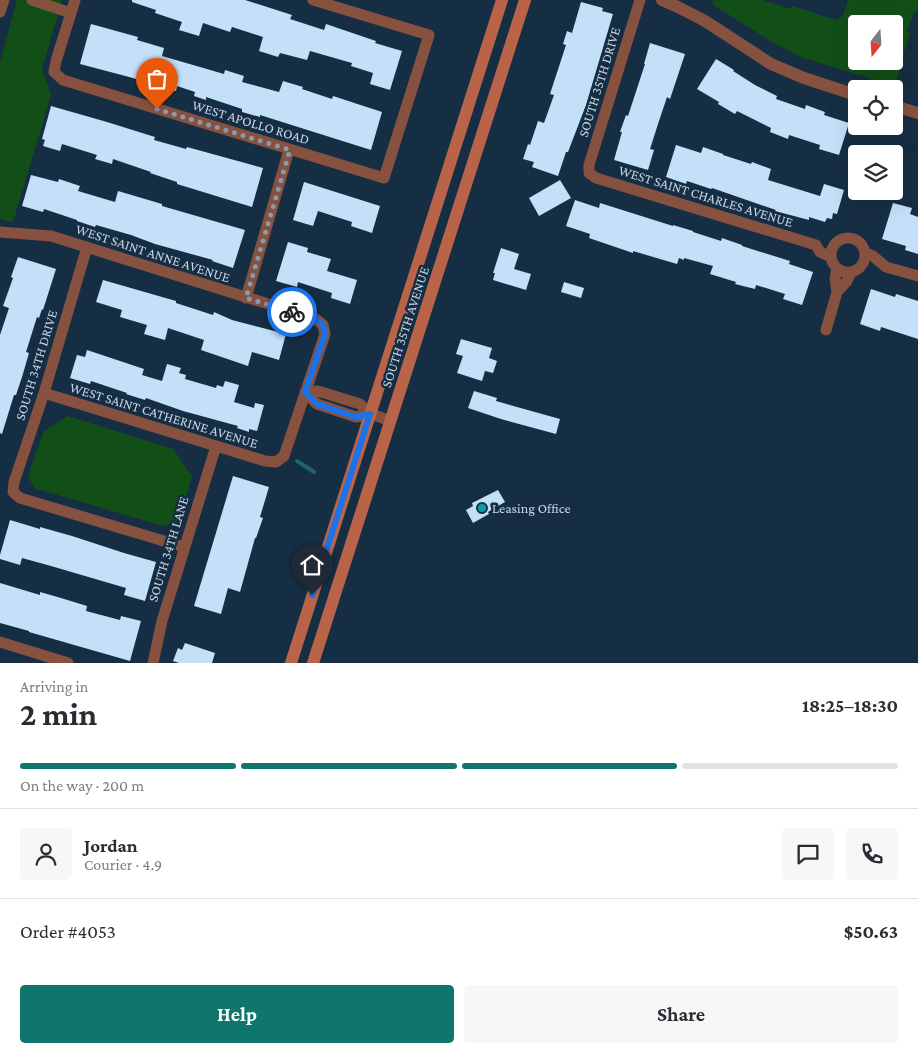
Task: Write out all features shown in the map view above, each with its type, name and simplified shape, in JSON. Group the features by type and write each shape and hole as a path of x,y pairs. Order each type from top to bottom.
{"main road":[{"name":"SOUTH 35TH AVENUE","path":"290,663 502,0"},
{"name":"SOUTH 35TH AVENUE","path":"313,663 525,0"}],"street":[{"path":"0,12 4,0"},
{"path":"32,0 71,13 75,0"},
{"name":"WEST APOLLO ROAD","path":"71,13 54,72 63,80 384,178 429,35 313,0"},
{"name":"SOUTH 35TH DRIVE","path":"589,173 589,165 640,0"},
{"path":"662,0 705,21 771,64 804,78 848,92"},
{"path":"903,109 918,113"},
{"path":"246,298 290,150"},
{"name":"WEST SAINT CHARLES AVENUE","path":"589,173 596,178 816,246 820,252 832,256"},
{"name":"WEST SAINT ANNE AVENUE","path":"0,232 51,236 316,319 323,325 325,334 305,392"},
{"path":"826,330 837,292 836,268 833,264 832,249 840,240 851,238 864,248 865,259 837,292"},
{"name":"WEST SAINT CHARLES AVENUE","path":"816,246 822,242 835,244"},
{"name":"SOUTH 34TH DRIVE","path":"87,247 44,393 14,482 13,492 20,498 184,547"},
{"path":"866,254 873,256 886,267"},
{"path":"836,268 855,270 886,267 918,276"},
{"path":"305,392 317,404 356,417 370,414 391,421"},
{"name":"WEST SAINT CATHERINE AVENUE","path":"44,393 265,461 276,462 284,456 305,392"},
{"name":"SOUTH 34TH LANE","path":"153,663 162,621 216,446"},
{"path":"0,642 68,663"}],"green space":[{"path":"17,0 62,0 42,69 51,95 13,222 0,219 0,62"},
{"path":"713,0 762,0 791,9 793,6 835,20 843,16 848,0 918,0 918,10 914,13 907,31 910,32 903,57 903,15 848,15 848,70 899,70 897,80 876,80 801,57 772,42 712,4"},
{"path":"68,416 173,449 192,476 179,521 163,526 34,488 28,475 44,431"}],"building":[{"path":"132,0 245,0 292,15 290,19 324,30 326,24 376,41 375,43 402,51 390,90 370,84 373,73 351,66 352,63 310,51 307,60 280,53 278,57 259,51 263,37 232,27 230,32 203,23 199,36 179,30 182,22 155,13 156,10 132,2"},
{"path":"581,2 603,8 602,11 613,14 586,105 558,176 532,167 534,162 523,159 538,121 544,123 554,95 550,94 566,45 563,44 567,31 572,33"},
{"path":"91,24 138,37 137,40 164,48 162,56 224,74 225,70 244,76 242,82 279,92 283,81 332,99 333,96 382,112 371,150 260,115 260,117 242,112 242,109 206,97 206,100 194,96 195,92 177,86 176,91 80,64"},
{"path":"650,43 685,54 670,99 667,97 650,149 654,150 648,170 614,160 622,132 620,132 626,115 628,116"},
{"path":"716,59 755,85 777,96 776,99 805,109 806,105 825,112 824,115 848,123 839,155 819,149 820,145 789,135 788,139 770,132 771,128 737,111 735,114 697,89"},
{"path":"51,106 155,137 154,140 263,168 252,207 177,184 177,182 113,159 112,164 95,159 97,155 62,144 60,151 43,146 45,140 42,139"},
{"path":"676,145 701,153 703,147 751,164 752,162 771,169 768,180 820,196 824,184 844,190 837,214 833,213 832,219 827,218 825,222 809,217 809,220 775,211 712,188 687,181 686,184 666,177"},
{"path":"31,175 58,182 59,179 80,186 78,191 115,202 118,191 245,230 233,268 131,235 96,225 95,227 44,209 43,212 22,206"},
{"path":"560,180 571,198 539,216 529,198"},
{"path":"304,182 380,206 372,233 351,226 352,222 318,211 313,226 293,220"},
{"path":"575,200 599,208 600,203 721,241 722,238 790,261 789,264 813,272 802,305 783,299 785,294 756,285 755,289 735,284 736,282 710,274 713,266 684,258 684,260 679,258 677,264 633,251 633,253 589,238 590,234 566,226"},
{"path":"893,203 912,208 910,214 918,217 918,254 905,250 906,246 882,239"},
{"path":"288,242 308,248 307,252 331,259 327,271 357,280 350,304 331,298 332,293 298,282 297,287 276,281"},
{"path":"501,248 519,254 514,269 531,274 526,290 493,280 495,273 493,273"},
{"path":"18,257 56,269 43,310 39,318 37,317 26,352 29,353 22,377 16,395 14,395 2,434 0,433 0,335 9,308 3,306"},
{"path":"103,280 176,301 176,303 213,315 214,312 232,320 286,334 279,360 252,352 248,366 201,350 204,340 168,328 165,340 144,334 147,325 120,317 122,310 96,302"},
{"path":"564,282 584,288 581,298 561,292"},
{"path":"871,289 895,297 896,294 918,301 918,339 881,327 880,331 860,324"},
{"path":"461,339 492,348 489,358 497,361 493,373 485,371 482,381 457,373 463,356 456,354"},
{"path":"87,350 144,369 142,375 162,381 167,364 181,368 179,373 186,375 185,379 216,388 217,385 223,387 225,381 239,385 234,402 254,408 255,403 264,405 257,431 249,429 249,432 237,428 238,426 183,411 146,398 145,400 91,381 90,384 70,378 77,355 85,357"},
{"path":"474,391 497,398 496,401 560,419 556,434 468,408"},
{"path":"233,476 269,487 260,517 263,518 255,538 240,592 228,588 221,614 194,606"},
{"name":"Leasing Office","path":"498,490 505,502 473,523 466,510 473,506 472,503"},
{"path":"10,520 72,536 156,562 145,601 124,595 126,588 51,566 22,558 20,565 0,559"},
{"path":"0,583 40,595 40,592 87,606 86,611 120,620 121,616 141,621 130,661 0,623"},
{"path":"185,643 215,653 212,663 179,663 173,661 178,648 182,650"}],"waterway":[{"path":"297,461 314,472"}],"way so far":[{"path":"157,109 290,150 246,298 292,312"}],"place":[{"name":"Leasing Office","path":"482,508"}],"route":[{"path":"292,312 316,319 323,325 325,334 305,392 317,404 356,417 370,414 312,595"}]}
